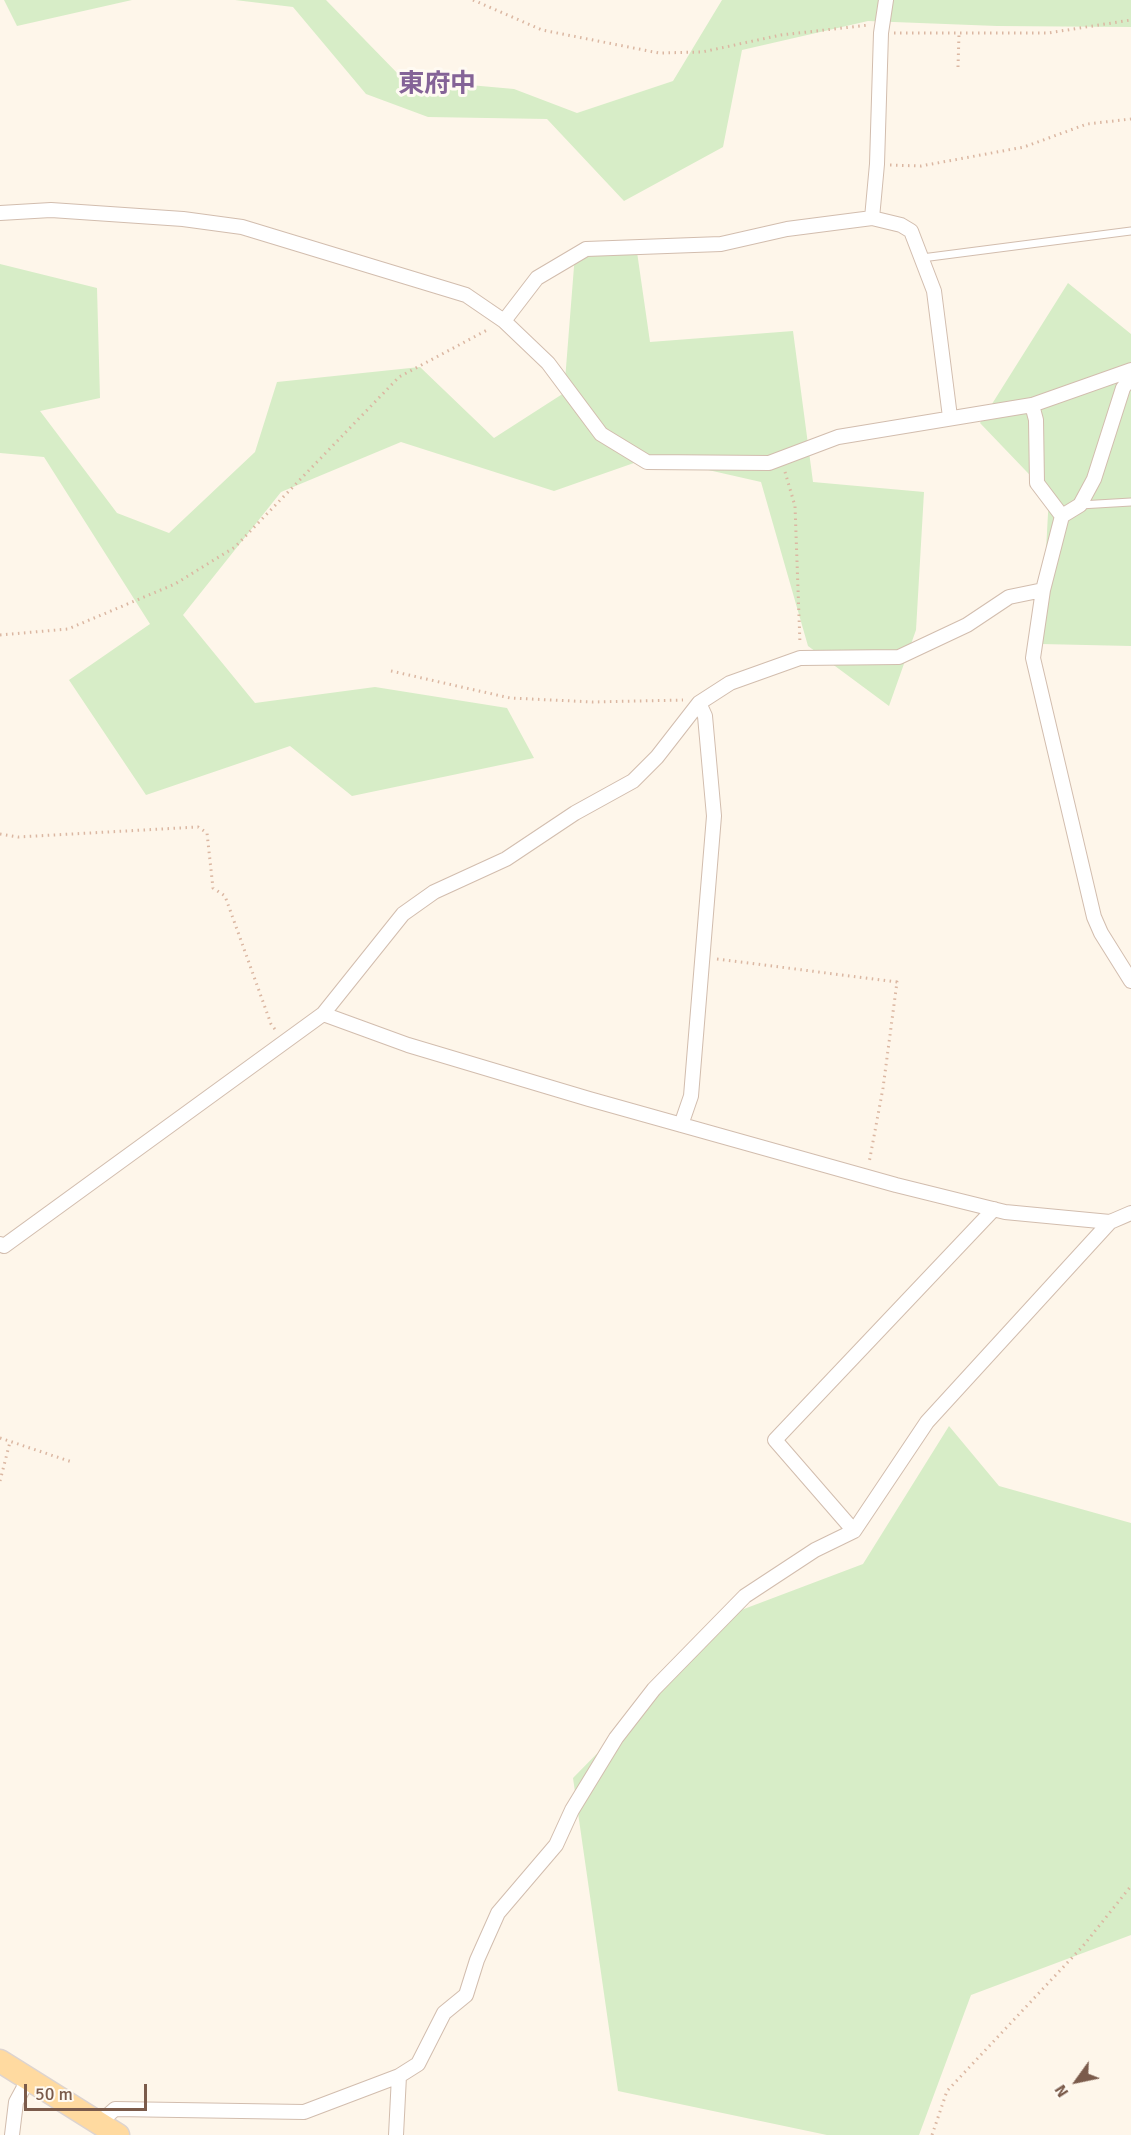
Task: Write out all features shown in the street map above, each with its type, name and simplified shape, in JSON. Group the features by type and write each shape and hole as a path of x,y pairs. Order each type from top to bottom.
{"main road":[{"path":"0,2061 108,2129"}],"street":[{"path":"872,218 877,164 882,29 886,0"},
{"path":"0,213 51,210 183,219 242,227 466,295 504,321 548,363 601,434 647,462 769,463 838,437 1032,405 1131,370"},
{"path":"504,321 537,278 586,249 721,244 787,229 872,218 901,225 911,231 922,258 934,291 950,417"},
{"path":"1130,978 1094,917 1033,658 1043,590 1062,516 1080,505 1094,479 1123,388 1131,377"},
{"path":"1032,405 1036,420 1037,483 1062,516"},
{"path":"0,1244 4,1246 323,1014 403,914 434,892 506,859 575,813 633,781 657,757 699,704 730,683 801,658 899,657 967,625 1009,597 1043,590"},
{"path":"681,1125 691,1096 714,816 705,716 699,704"},
{"path":"323,1014 408,1045 867,1177 994,1209 1110,1222"},
{"path":"854,1531 775,1440 994,1209"},
{"path":"108,2129 114,2109 304,2112 399,2076 418,2064 444,2013 466,1995 477,1960 498,1913 556,1845 572,1810 616,1738 654,1689 745,1596 815,1550 854,1531 927,1422 1110,1222 1131,1213"},
{"path":"396,2135 399,2076"},
{"path":"12,2135 16,2102 29,2079"}],"lane":[{"path":"922,258 1131,231"},
{"path":"1080,505 1131,502"}],"path":[{"path":"473,0 542,30 659,53 702,52 781,35 882,29 959,34 1048,33 1131,20"},
{"path":"958,67 959,34"},
{"path":"877,164 921,166 1024,147 1087,124 1131,119"},
{"path":"0,635 68,629 175,584 235,547 399,377 504,321"},
{"path":"778,460 788,478 795,506 801,658"},
{"path":"391,671 510,698 592,702 684,700 699,704"},
{"path":"0,834 18,837 198,827 207,833 213,888 225,896 271,1024 285,1040"},
{"path":"703,957 897,982 883,1088 867,1177"},
{"path":"0,1438 72,1462"},
{"path":"0,1481 10,1442"},
{"path":"932,2135 947,2091 1083,1946 1131,1886"}],"green space":[{"path":"4,0 132,0 17,26"},
{"path":"235,0 326,0 403,79 514,89 577,113 673,81 722,0 1131,0 1131,27 997,26 868,21 742,50 723,147 624,201 547,119 428,117 366,94 293,7"},
{"path":"637,252 650,342 793,331 813,482 924,492 916,630 889,706 808,646 761,482 651,457 554,491 401,442 281,492 183,615 255,703 375,687 507,708 534,758 352,796 290,746 146,795 69,680 150,624 44,457 0,453 0,264 97,288 100,398 40,411 117,513 169,533 255,452 277,382 420,367 494,438 564,393 575,254"},
{"path":"1068,283 1131,334 1131,646 1041,644 1049,495 980,423"},
{"path":"949,1426 999,1486 1131,1523 1131,1935 971,1995 919,2135 827,2135 618,2091 573,1778 736,1612 863,1564"}],"district":[{"name":"東府中","path":"437,85"}]}
